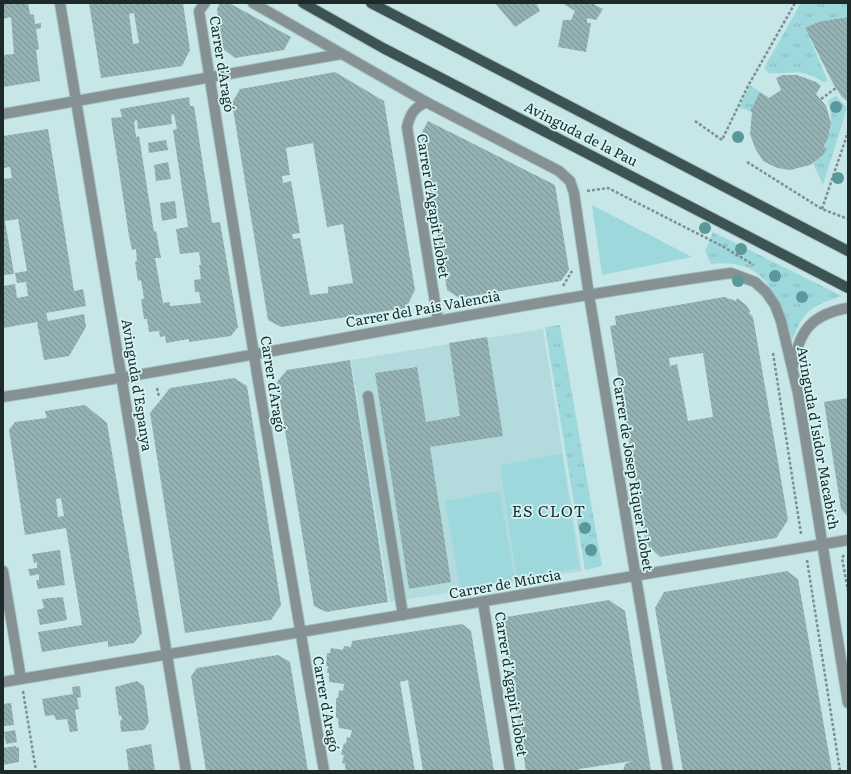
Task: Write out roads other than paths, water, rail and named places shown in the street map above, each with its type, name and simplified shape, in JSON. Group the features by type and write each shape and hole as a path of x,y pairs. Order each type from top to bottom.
{"main road":[{"name":"Avinguda de la Pau","path":"303,3 383,48 848,288"},
{"name":"Avinguda de la Pau","path":"371,3 848,251"}],"street":[{"name":"Avinguda d'Espanya","path":"60,3 186,771"},
{"name":"Carrer d'Aragó","path":"205,3 199,11 300,633 324,771"},
{"path":"254,3 426,102"},
{"path":"3,114 341,54"},
{"name":"Carrer de Josep Riquer Llobet","path":"426,102 559,171 570,181 574,193 589,295 668,771"},
{"name":"Carrer d'Agapit Llobet","path":"426,102 414,110 409,117 407,127 438,321"},
{"name":"Carrer del País Valencià","path":"3,397 121,378 254,353 589,295 731,273"},
{"name":"Avinguda d'Isidor Macabich","path":"731,273 755,282 766,292 775,305 793,370 823,544 848,703"},
{"path":"793,370 796,350 802,335 811,323 822,315 834,310 848,308"},
{"path":"368,396 403,615"},
{"name":"Carrer de Múrcia","path":"3,682 848,540"},
{"path":"3,570 21,679"},
{"name":"Carrer d'Agapit Llobet","path":"483,602 510,771"}],"district":[{"name":"ES CLOT","path":"549,511"}]}
